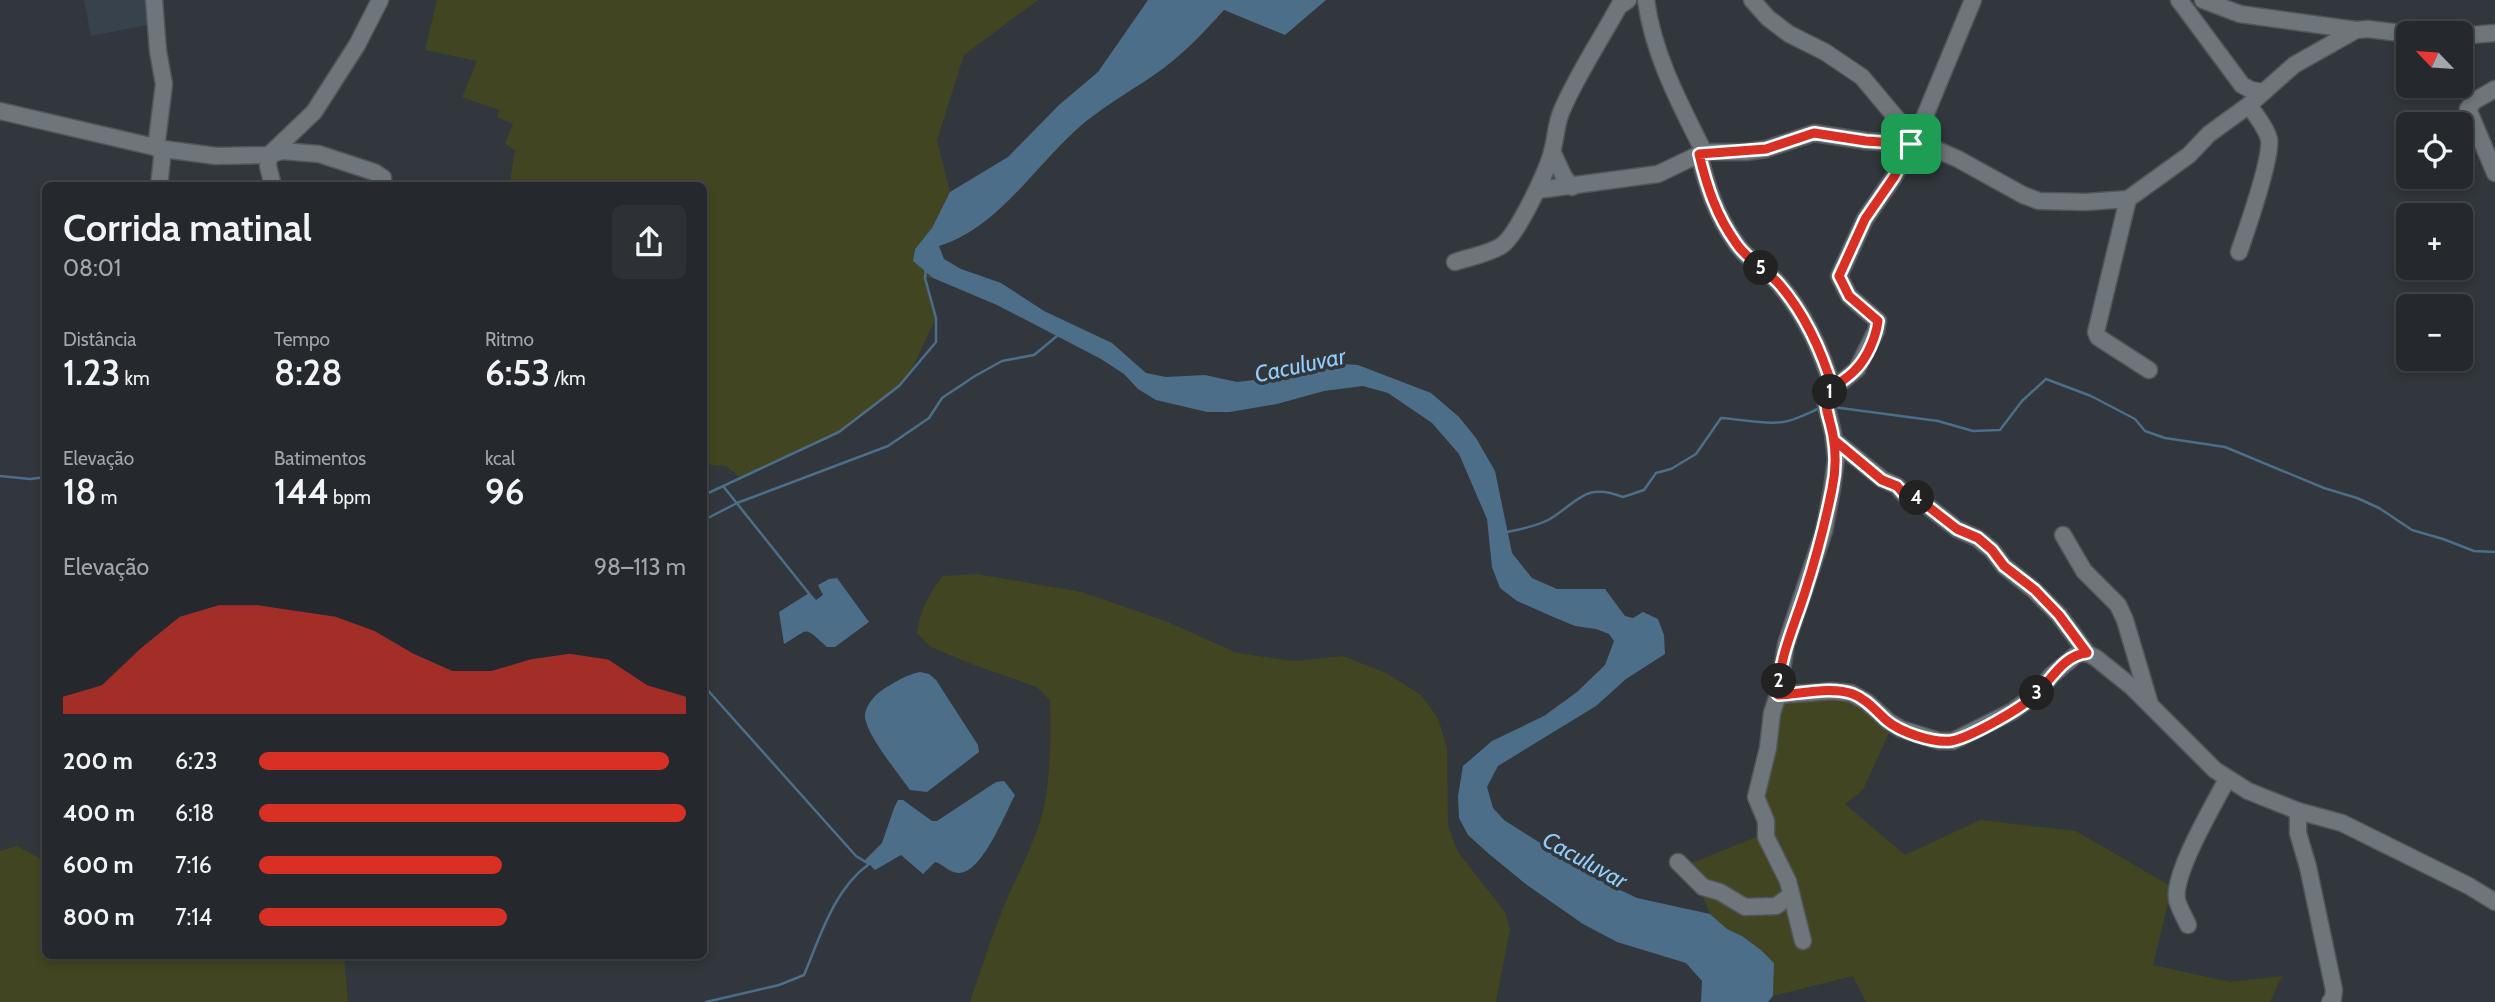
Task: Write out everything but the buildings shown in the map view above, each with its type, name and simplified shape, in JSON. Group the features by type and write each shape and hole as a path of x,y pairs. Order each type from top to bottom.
{"street":[{"path":"154,0 164,84 159,182"},
{"path":"272,182 268,166 269,155 314,112 356,45 380,0"},
{"path":"1455,262 1503,245 1510,237 1538,190 1552,151 1561,112 1582,68 1619,6 1628,0"},
{"path":"1646,0 1650,24 1667,74 1702,153 1709,195 1721,220 1737,245 1778,283 1798,311 1824,360 1833,389"},
{"path":"1752,0 1768,18 1789,34 1825,52 1862,77 1915,141"},
{"path":"1803,941 1782,864 1766,837 1766,821 1756,797 1768,748 1786,644 1824,531 1832,489 1836,459 1826,405 1828,396 1857,369 1877,331 1878,321 1849,296 1839,276 1865,219 1915,141 1973,0"},
{"path":"2179,0 2242,85 2263,92"},
{"path":"2203,0 2240,14 2356,30 2396,32"},
{"path":"1538,190 1658,174 1702,153 1766,149 1814,133 1822,133 1866,141 1915,141 1958,159 2039,201 2129,199 2178,163 2294,65 2356,30"},
{"path":"2473,35 2495,33"},
{"path":"2495,89 2474,101 2468,108 2495,173"},
{"path":"2239,252 2252,214 2269,144 2266,130 2249,105"},
{"path":"0,111 159,149 216,156 269,155 282,151 318,154 374,172 383,178 383,182"},
{"path":"1552,151 1564,177 1572,187"},
{"path":"2129,199 2096,332 2098,337 2149,370"},
{"path":"1834,440 1882,480 1897,486 1903,493 1916,497 1957,529 1978,538 1992,550 2004,566 2035,590 2059,615 2087,653 2149,703 2227,779 2248,791 2298,811 2342,823 2469,886 2495,902"},
{"path":"2063,536 2080,566 2118,606 2125,620 2149,703"},
{"path":"1778,695 1832,691 1851,693 1901,729 1939,741 1954,741 2013,711 2035,695 2052,675 2077,654 2087,653"},
{"path":"2188,925 2177,900 2178,884 2185,864 2227,779"},
{"path":"2298,811 2298,832 2334,990 2330,1002"},
{"path":"1678,862 1703,887 1720,892 1745,907 1776,906 1791,895"}],"shaded area":[{"path":"84,0 160,0 152,24 91,36"}],"green space":[{"path":"437,0 1038,0 964,55 937,140 950,192 932,228 915,249 913,261 933,278 925,278 936,318 910,373 899,386 839,432 741,478 726,466 707,464 707,182 510,182 515,150 505,144 513,124 497,117 499,110 462,97 477,61 425,50"},
{"path":"976,574 1082,592 1168,622 1237,653 1294,661 1343,656 1386,673 1421,695 1438,718 1447,748 1448,826 1458,852 1505,912 1510,929 1496,1002 970,1002 1000,916 1040,821 1048,780 1050,740 1050,700 1037,687 931,647 917,633 926,602 943,576"},
{"path":"1832,691 1893,724 1863,790 1845,804 1905,855 1980,820 2076,831 2172,887 2153,965 2230,982 2282,976 2270,1002 1866,1002 1853,976 1773,996 1774,963 1761,950 1727,929 1710,914 1689,864 1766,833 1758,803 1778,695"},
{"path":"17,846 42,859 42,959 344,959 348,1002 0,1002 0,851"}],"water":[{"path":"1148,0 1326,0 1285,35 1224,10 1173,60 1085,122 996,212 959,238 939,246 944,259 961,269 1001,283 1044,311 1112,343 1146,373 1166,377 1205,375 1237,382 1285,376 1325,363 1358,365 1431,393 1459,417 1476,438 1495,471 1512,553 1532,578 1557,589 1605,589 1625,616 1633,618 1643,612 1658,619 1664,635 1665,654 1626,679 1596,706 1498,766 1487,787 1493,808 1504,820 1599,880 1637,898 1710,914 1727,929 1742,936 1774,963 1773,996 1768,1002 1701,1002 1702,981 1686,963 1617,942 1583,924 1527,885 1468,835 1459,818 1458,796 1463,766 1492,741 1544,716 1577,692 1605,665 1614,641 1609,634 1575,626 1517,601 1500,588 1492,567 1487,519 1459,454 1432,423 1388,393 1363,386 1324,391 1277,404 1230,412 1207,412 1156,400 1101,359 997,305 933,278 913,261 915,249 932,228 950,192 1008,157 1059,105 1098,72"},
{"path":"837,578 869,622 835,647 827,647 810,632 784,644 779,612 809,593 816,600 823,595 818,585"},
{"path":"920,672 929,674 936,680 978,745 979,752 927,792 910,790 875,741 865,714 870,703 882,690 902,678"},
{"path":"1004,781 1015,795 992,841 968,870 955,873 935,862 923,874 901,855 875,870 865,860 882,843 898,800 903,800 932,821 937,821 996,782"}],"waterway":[{"path":"707,494 839,432 899,386 936,342 936,318 925,278 926,269"},
{"path":"707,518 737,503 888,446 929,418 942,398 975,376 1002,361 1034,355 1057,336"},
{"path":"1833,407 1938,421 1973,431 2000,430 2022,401 2046,379 2091,396 2135,419 2145,431 2165,438 2225,447 2324,488 2357,498 2379,508 2412,530 2474,551 2495,552"},
{"path":"1507,532 1545,521 1591,493 1610,493 1623,497 1644,490 1656,473 1671,469 1696,454 1721,418 1775,423 1797,418 1820,408"},
{"path":"0,476 42,478"},
{"path":"723,486 815,601"},
{"path":"706,1002 779,985 804,975 837,900 857,874 869,864 856,856 707,689"}],"route":[{"path":"1911,144 1814,133 1766,149 1699,154 1709,195 1721,220 1737,245 1778,283 1798,311 1824,360 1833,389 1828,396 1826,405 1834,440 1882,480 1897,486 1903,493 1916,497 1957,529 1978,538 1996,554 2004,566 2035,590 2059,615 2087,653 2077,654 2052,675 2035,695 2013,711 1954,741 1939,741 1901,729 1851,693 1832,691 1778,695 1786,644 1824,531 1832,489 1836,459 1826,405 1828,396 1857,369 1877,331 1878,321 1849,296 1839,276 1865,219 1894,177 1911,144"}],"water label":[{"name":"Caculuvar","path":"1300,365"},
{"name":"Caculuvar","path":"1585,860"}]}
